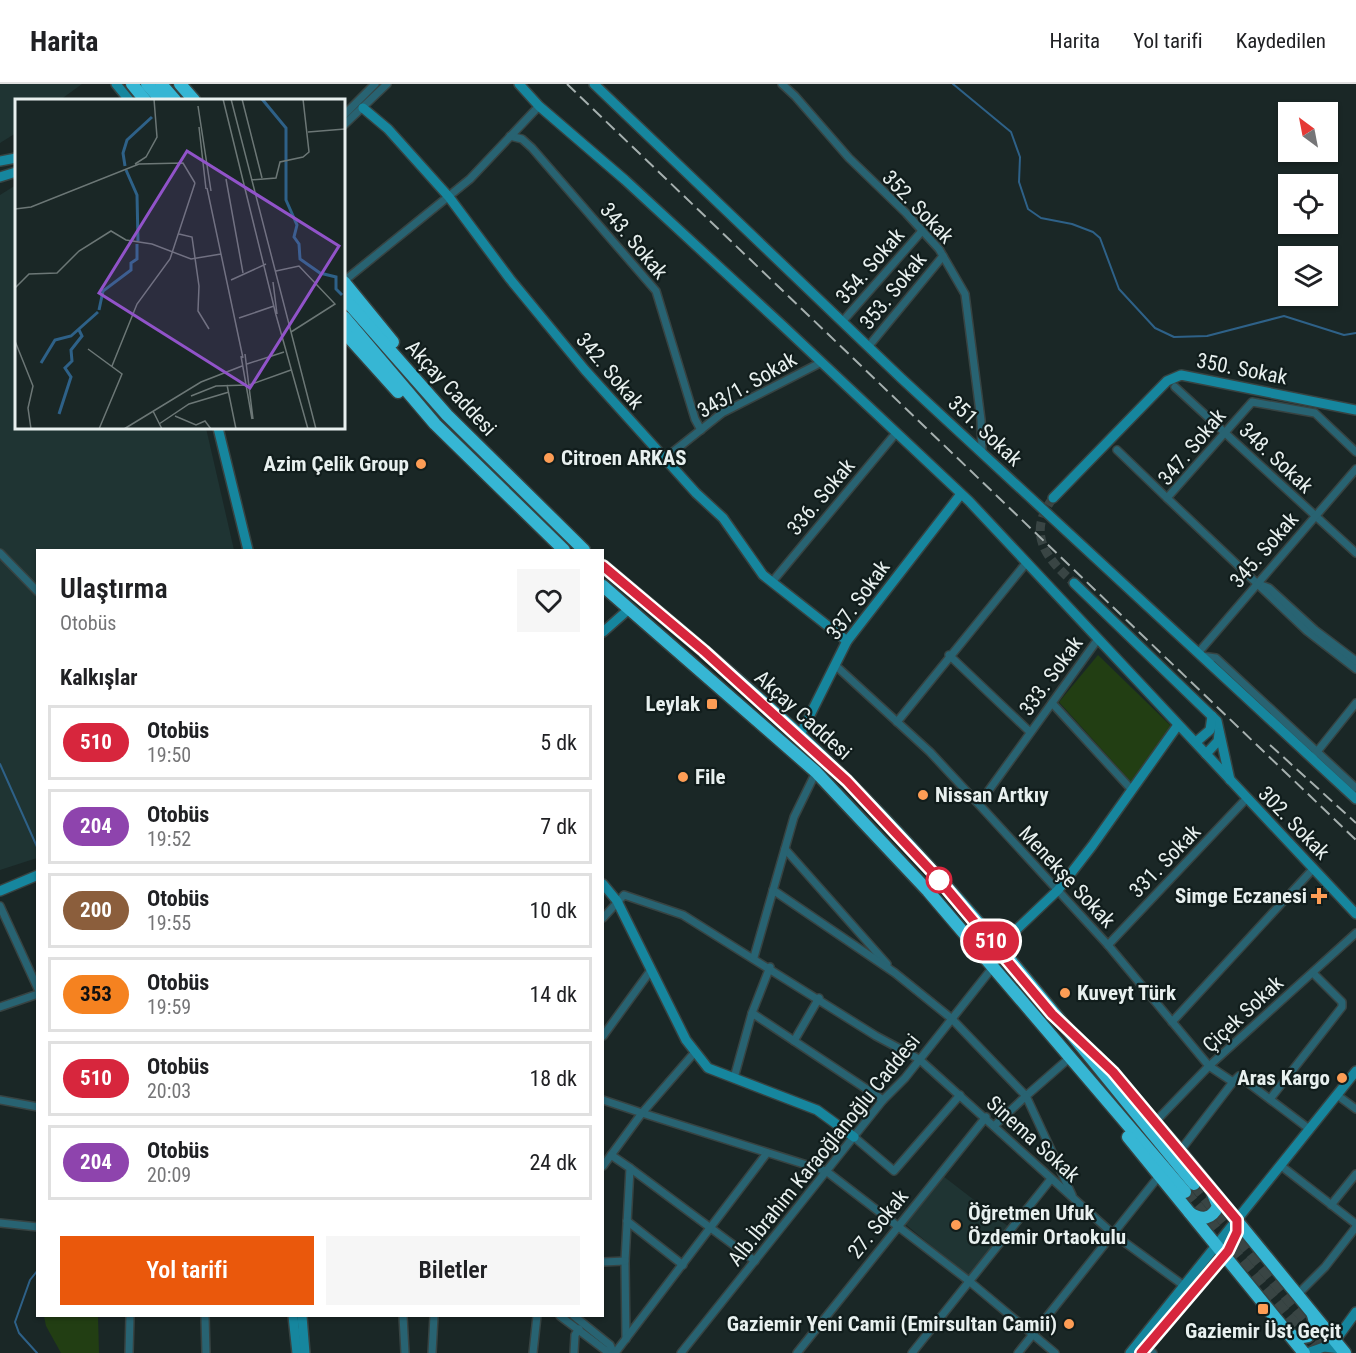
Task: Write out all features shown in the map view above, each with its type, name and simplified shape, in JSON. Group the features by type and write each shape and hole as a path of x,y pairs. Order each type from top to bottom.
{"highway":[{"path":"132,84 144,99"},
{"path":"147,84 159,99"},
{"path":"162,84 174,99"},
{"path":"180,84 193,99"},
{"path":"345,282 425,378 447,415"},
{"name":"Akçay Caddesi","path":"345,299 447,415 583,549"},
{"name":"Akçay Caddesi","path":"345,318 435,424 563,549"},
{"path":"345,333 413,409 435,424"},
{"name":"Akçay Caddesi","path":"604,567 704,651 855,790 936,876 997,948 1190,1188 1039,1022 928,891 816,772 604,587"},
{"path":"1052,1014 1113,1072 1180,1150 1341,1348"},
{"path":"1039,1022 1066,1061 1184,1209 1305,1353"},
{"path":"1184,1209 1198,1218 1215,1214 1218,1206 1212,1190"},
{"path":"1287,1332 1297,1338 1308,1336 1316,1326 1313,1313"}],"street":[{"path":"116,84 128,99"},
{"path":"345,114 375,84"},
{"path":"345,125 387,84"},
{"name":"302. Sokak","path":"519,84 539,106 625,180 961,494 1356,914"},
{"name":"351. Sokak","path":"594,84 868,347 1199,655 1315,755 1356,798"},
{"name":"352. Sokak","path":"782,84 873,184 922,231 943,256 964,294 981,420 982,452"},
{"path":"345,280 449,197 539,106"},
{"name":"342. Sokak","path":"363,108 388,129 449,197 562,343 664,459 706,504 723,518 763,575 848,641"},
{"name":"343. Sokak","path":"510,136 522,139 532,148 656,291 695,419 701,430"},
{"path":"0,161 15,158"},
{"path":"0,177 15,172"},
{"name":"354. Sokak","path":"842,322 922,231"},
{"name":"353. Sokak","path":"868,347 943,256"},
{"name":"343/1. Sokak","path":"664,459 722,413 819,363"},
{"name":"350. Sokak","path":"1053,498 1167,381 1180,375 1356,410"},
{"name":"348. Sokak","path":"1174,387 1356,553"},
{"name":"347. Sokak","path":"1356,452 1315,413 1252,402 1167,498 1260,584 1265,593 1307,631 1356,669"},
{"path":"218,429 248,549"},
{"name":"336. Sokak","path":"772,582 896,433"},
{"path":"1117,450 1167,498"},
{"name":"345. Sokak","path":"1199,655 1356,469"},
{"name":"337. Sokak","path":"799,737 848,641 961,494"},
{"path":"0,553 36,590"},
{"path":"897,722 949,655 1027,562"},
{"path":"1074,583 1212,716 1220,728 1230,782"},
{"name":"347. Sokak","path":"1260,584 1269,588 1315,630 1356,661"},
{"path":"604,631 629,609"},
{"name":"333. Sokak","path":"979,804 1098,639"},
{"path":"949,655 1030,732"},
{"name":"Menekşe Sokak","path":"835,665 897,722 979,804 1108,945 1209,1066"},
{"path":"1052,703 1131,789"},
{"path":"1356,703 1315,755 1356,788"},
{"path":"1196,742 1210,730 1212,716"},
{"path":"997,948 1058,890 1178,725"},
{"path":"1206,754 1218,741 1220,728"},
{"path":"1212,762 1223,752"},
{"path":"754,957 794,817 816,772"},
{"name":"331. Sokak","path":"1108,945 1246,799"},
{"path":"785,849 895,973"},
{"path":"1172,1022 1313,869"},
{"path":"0,891 36,875"},
{"path":"604,885 617,901 686,1040 708,1068 816,1110 854,1137 894,1171 960,1095"},
{"path":"773,891 895,973 952,1019 1026,1096 1073,1197"},
{"name":"Sinema Sokak","path":"617,901 624,895 683,915 770,967 876,1036 919,1059 1112,1233 1183,1285"},
{"path":"604,917 617,901"},
{"path":"0,906 36,985"},
{"name":"Çiçek Sokak","path":"1180,1150 1233,1082 1209,1066 1356,933"},
{"path":"734,1078 752,1013 770,967"},
{"name":"Alb.İbrahim Karaoğlanoğlu Caddesi","path":"681,1353 883,1100 993,967"},
{"path":"604,1035 651,970"},
{"path":"1270,1099 1342,1007 1342,1002 1312,973"},
{"path":"0,1007 36,995"},
{"path":"794,1041 819,999"},
{"path":"752,1013 883,1100"},
{"path":"604,1165 642,1113 695,1052"},
{"path":"994,1126 1066,1061"},
{"path":"1155,1122 1209,1066"},
{"path":"1130,1353 1308,1128 1356,1071"},
{"path":"1233,1082 1239,1076 1308,1128"},
{"path":"1337,1095 1356,1109"},
{"path":"0,1100 36,1107"},
{"path":"604,1100 826,1171 969,1281 1055,1353"},
{"name":"27. Sokak","path":"797,1353 986,1117"},
{"path":"614,1352 767,1153"},
{"path":"611,1155 755,1261"},
{"path":"1280,1165 1356,1226 1325,1268 1298,1294"},
{"path":"626,1339 625,1261 630,1168"},
{"path":"1331,1205 1356,1174"},
{"path":"1018,1353 1159,1176"},
{"path":"912,1353 1051,1179"},
{"path":"1147,1351 1234,1243 1237,1220"},
{"path":"627,1221 683,1265"},
{"path":"0,1223 36,1228"},
{"path":"604,1262 625,1261"},
{"path":"1305,1353 1324,1347 1341,1348 1356,1312"},
{"path":"129,1353 130,1317"},
{"path":"205,1317 206,1353"},
{"path":"293,1317 297,1353"},
{"path":"302,1317 306,1353"},
{"path":"403,1317 405,1353"},
{"path":"432,1353 434,1317"},
{"path":"533,1353 537,1317"},
{"path":"561,1317 605,1350 614,1352"},
{"path":"575,1317 610,1345 614,1352"},
{"path":"574,1353 575,1335 579,1329"}],"shaded area":[{"path":"0,84 82,84 61,99 15,99 15,134 0,143"},
{"path":"15,186 15,429 206,429 234,549 36,549 36,858 0,870 0,195"},
{"name":"Öğretmen Ufuk Özdemir Ortaokulu","path":"943,1176 1009,1227 969,1277 904,1223"}],"green space":[{"path":"1098,655 1171,726 1131,782 1059,702"},
{"path":"44,1317 98,1317 99,1353 61,1353 46,1326"}],"waterway":[{"path":"953,84 1011,132 1020,157 1019,182 1028,209 1041,218 1072,224 1093,232 1100,238 1119,289 1155,328 1174,337 1207,336 1284,316 1344,335 1356,333"},
{"path":"0,764 36,845"},
{"path":"36,1272 30,1280 15,1322 19,1333 37,1353"}],"tunnel":[{"path":"1053,498 1045,511 1040,534 1048,555 1074,583"},
{"path":"1194,1184 1333,1353"},
{"path":"1185,1192 1318,1353"}],"railway":[{"path":"567,84 1356,840"},
{"path":"1270,745 1356,823"}],"bus line":[{"name":"510","path":"604,567 704,651 847,781 936,876 1052,1014 1113,1072 1237,1220 1234,1243 1141,1353"}],"place":[{"name":"Citroen ARKAS","path":"549,458"},
{"name":"Azim Çelik Group","path":"421,464"},
{"name":"Leylak","path":"712,704"},
{"name":"File","path":"683,777"},
{"name":"Nissan Artkıy","path":"923,795"},
{"name":"Simge Eczanesi","path":"1319,896"},
{"name":"Kuveyt Türk","path":"1065,993"},
{"name":"Aras Kargo","path":"1342,1078"},
{"name":"Öğretmen Ufuk Özdemir Ortaokulu","path":"956,1225"},
{"name":"Gaziemir Üst Geçit","path":"1263,1309"},
{"name":"Gaziemir Yeni Camii (Emirsultan Camii)","path":"1069,1324"}]}
